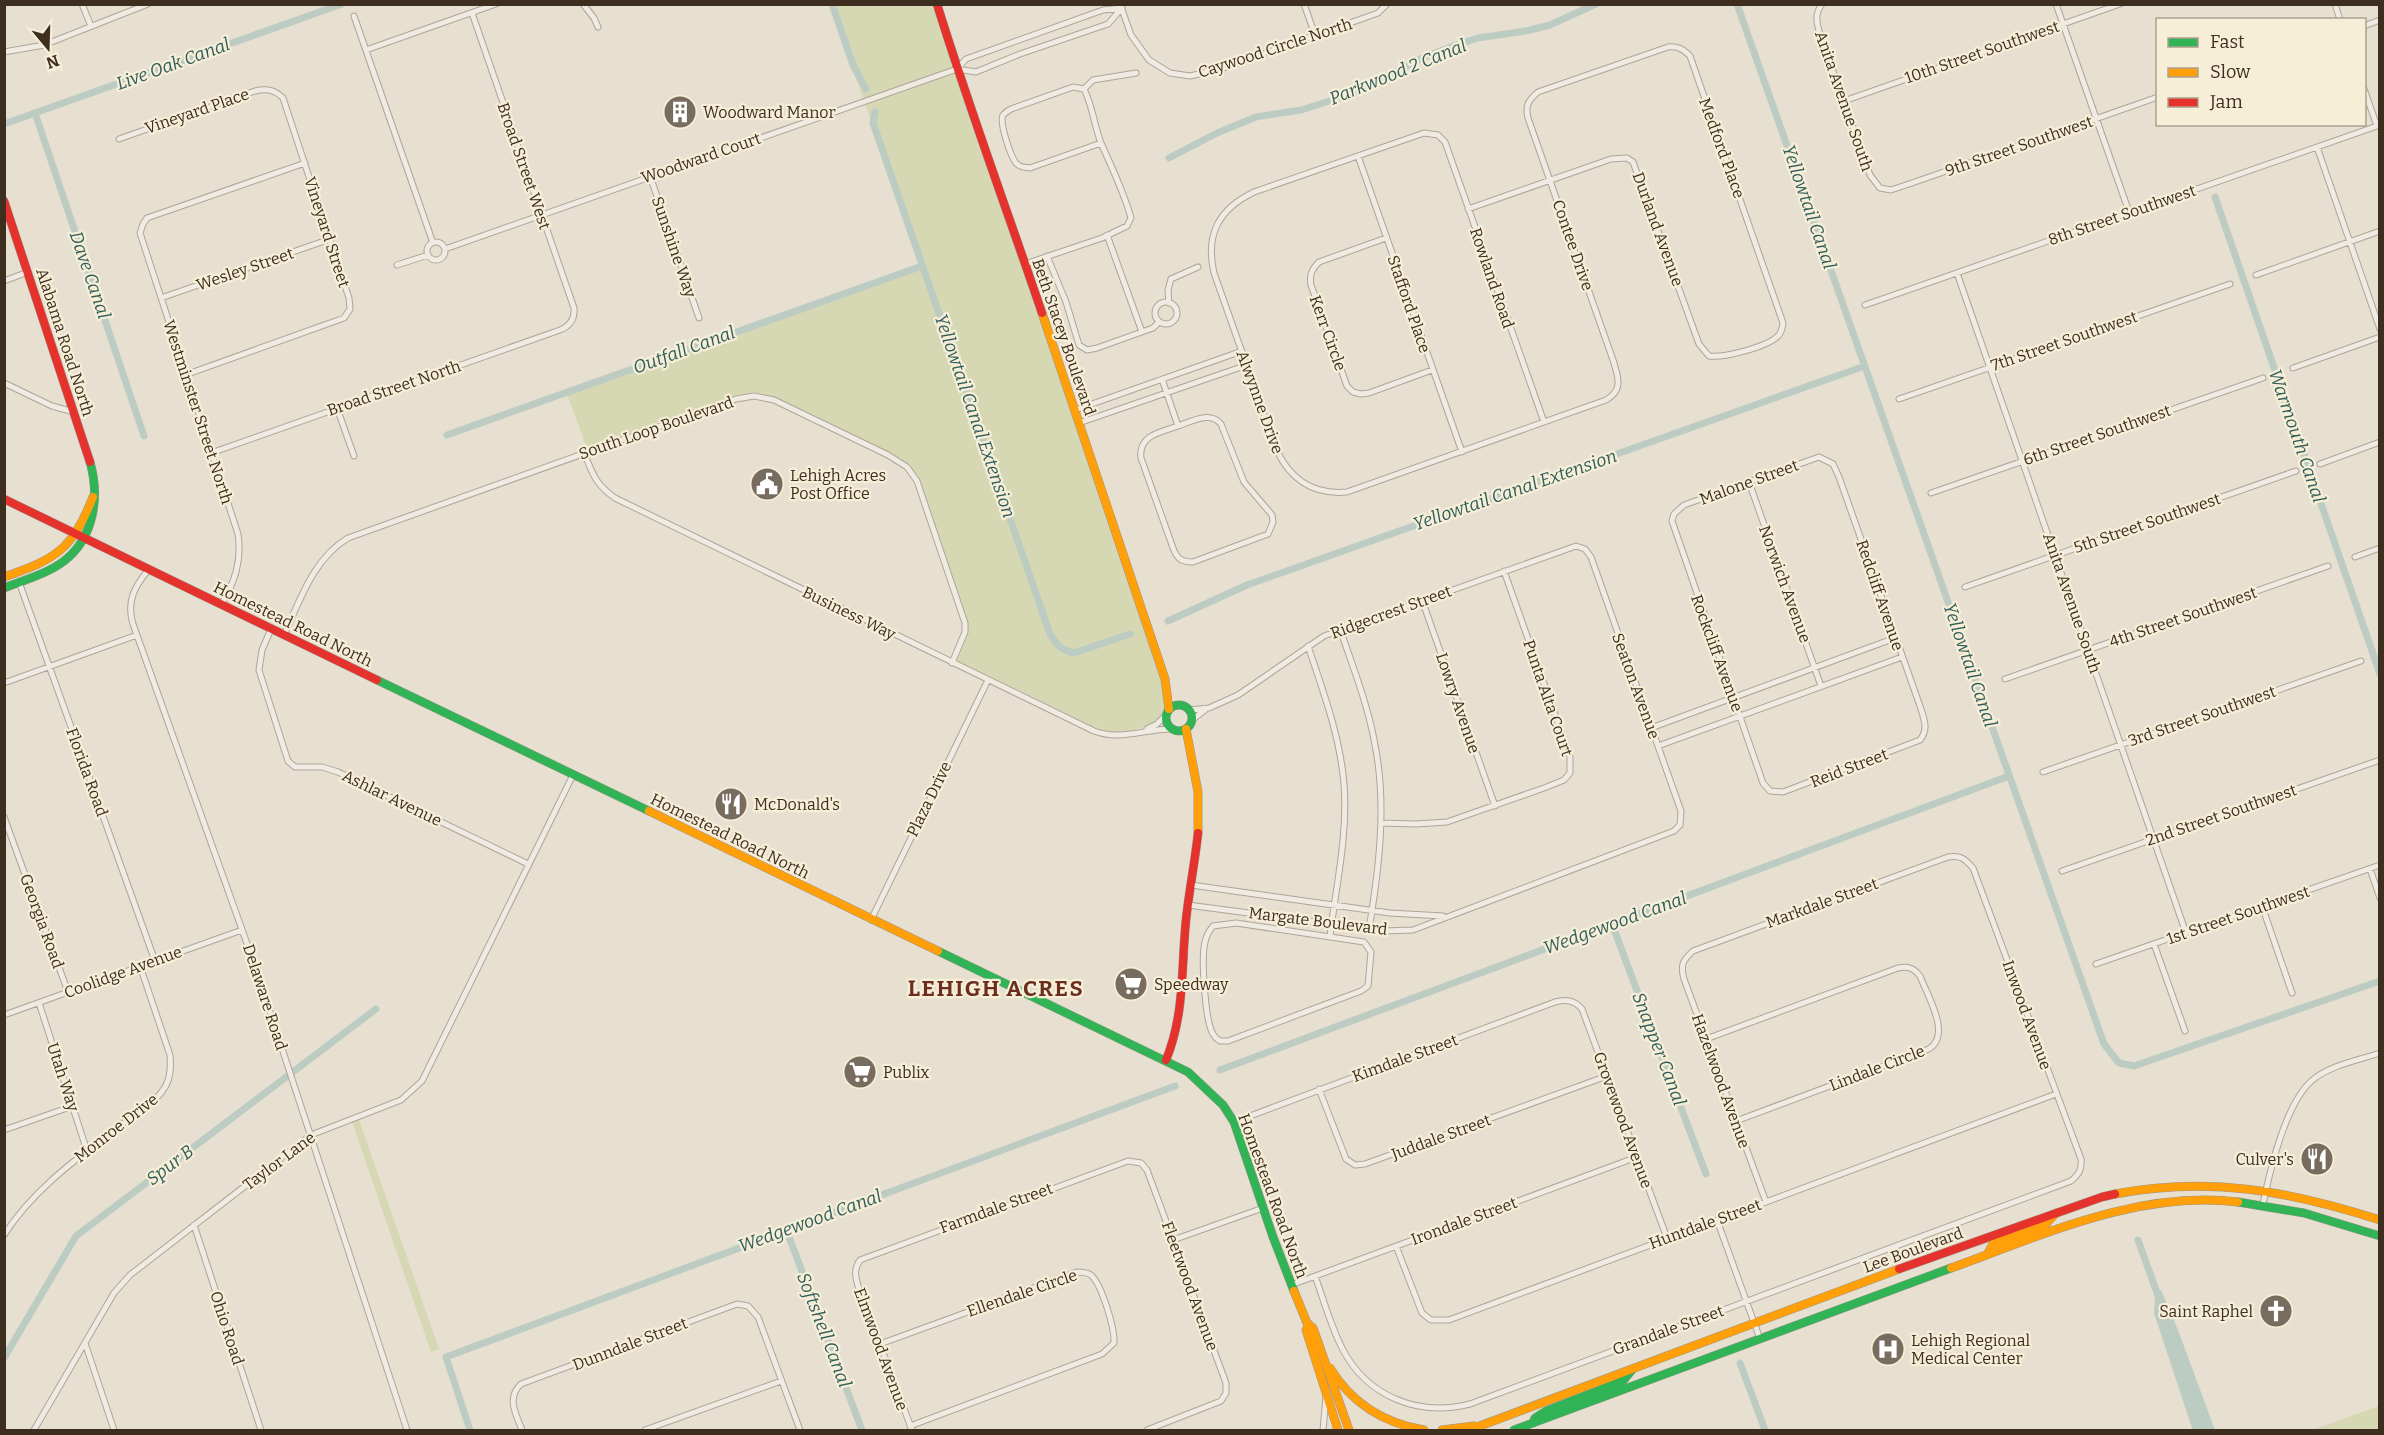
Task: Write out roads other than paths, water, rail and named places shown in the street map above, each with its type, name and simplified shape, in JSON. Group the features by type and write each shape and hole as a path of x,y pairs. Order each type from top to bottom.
{"main road":[{"name":"Beth Stacey Boulevard","path":"937,4 957,69 1165,679 1179,705"},
{"name":"Alabama Road North","path":"4,201 93,471 95,493 95,510 84,537 74,553 41,574 4,588"},
{"path":"4,577 54,556 75,532 86,515 95,493"},
{"name":"Homestead Road North","path":"4,499 1188,1072 1210,1090 1234,1122 1291,1285 1309,1325 1313,1328 1349,1431"},
{"name":"Beth Stacey Boulevard","path":"1165,679 1167,712"},
{"path":"1166,1060 1181,1017 1183,946 1200,810 1197,781 1186,729 1192,720 1189,710 1179,705 1167,712 1166,723 1190,750"},
{"path":"1173,730 1186,729"},
{"name":"Lee Boulevard","path":"1469,1431 1755,1323 2102,1197 2152,1187 2194,1185 2266,1188 2310,1197 2379,1220"},
{"name":"Lee Boulevard","path":"1514,1431 2085,1219 2138,1206 2198,1200 2263,1204 2310,1214 2379,1236"},
{"path":"1987,1255 1993,1244 2045,1225 2057,1212"},
{"name":"Homestead Road North","path":"1309,1325 1306,1330 1338,1431"},
{"path":"1321,1352 1338,1381 1366,1409 1390,1423 1424,1431"},
{"path":"1533,1423 1535,1418 1546,1411 1623,1381 1633,1369"},
{"path":"1442,1431 1467,1428 1499,1419"}],"street":[{"path":"82,4 91,26"},
{"path":"4,52 34,48 148,4"},
{"path":"366,50 496,4"},
{"path":"583,4 598,27"},
{"path":"1304,4 1315,35"},
{"name":"Caywood Circle North","path":"1121,6 1131,35 1142,53 1155,65 1179,75 1199,75 1378,13 1387,4"},
{"name":"Anita Avenue South","path":"1822,4 1817,11 1816,19 1820,35 1870,175 1880,188"},
{"path":"2056,4 2129,212"},
{"name":"10th Street Southwest","path":"1844,101 2120,4"},
{"path":"957,69 976,72 1020,54 1108,24 1121,6"},
{"path":"957,69 966,59 1103,9 1121,6"},
{"name":"Broad Street West","path":"472,13 574,308 573,318"},
{"path":"354,16 433,243"},
{"name":"Medford Place","path":"1528,101 1538,92 1668,47 1676,46 1690,56 1783,323 1778,336 1770,341 1719,358 1709,356"},
{"name":"Woodward Court","path":"444,249 957,69"},
{"path":"1084,89 1093,80 1136,73"},
{"path":"1084,89 1073,87 1011,109 1004,114 1001,123 1016,163 1022,167 1030,168 1101,143"},
{"path":"1025,264 1107,235 1126,226 1131,218 1112,164 1101,143 1091,103 1084,89"},
{"name":"Vineyard Place","path":"119,139 255,91 276,90"},
{"name":"Vineyard Street","path":"186,375 344,318 350,309 349,298 283,98 276,90"},
{"path":"2366,94 2378,126"},
{"name":"9th Street Southwest","path":"1880,188 1891,190 2156,97"},
{"name":"Contee Drive","path":"1528,101 1526,109 1528,118 1613,360 1619,381 1618,390"},
{"name":"8th Street Southwest","path":"1865,305 2378,126"},
{"name":"Alwynne Drive","path":"1437,135 1424,133 1254,192 1237,200 1222,216 1212,238 1211,260 1282,461 1293,475 1312,488 1331,493 1347,492 1606,400 1618,390"},
{"name":"Rowland Road","path":"1437,135 1444,142 1544,422"},
{"path":"2317,147 2379,328"},
{"name":"Stafford Place","path":"1358,156 1462,452"},
{"name":"Durland Avenue","path":"1468,209 1611,159 1627,158 1633,162 1699,344 1709,356"},
{"name":"Westminster Street North","path":"221,605 231,588 237,570 239,545 235,526 140,233 146,220 304,163"},
{"name":"Sunshine Way","path":"650,176 699,318"},
{"path":"2256,275 2379,231"},
{"path":"1107,235 1142,332"},
{"name":"Kerr Circle","path":"1386,237 1319,262 1313,267 1311,285 1347,386 1353,392 1361,394 1432,370"},
{"name":"Wesley Street","path":"160,298 330,239"},
{"path":"433,243 439,243 444,249 444,254 438,260 428,255 429,246 433,243"},
{"path":"397,265 428,255"},
{"path":"1047,256 1066,302 1079,345 1087,350 1153,328 1159,322"},
{"path":"1159,322 1170,323 1175,318 1176,311 1169,303 1168,290 1171,279 1198,267"},
{"path":"4,281 28,272"},
{"name":"Anita Avenue South","path":"1957,273 2186,933"},
{"name":"7th Street Southwest","path":"1899,399 2230,284"},
{"path":"1159,322 1155,316 1155,310 1163,303 1169,303"},
{"name":"Broad Street North","path":"211,453 566,328 573,318"},
{"path":"2293,368 2379,337"},
{"path":"1075,410 1242,351"},
{"path":"1079,423 1247,365"},
{"name":"6th Street Southwest","path":"1931,493 2263,378"},
{"path":"1162,379 1178,426"},
{"path":"4,383 52,406 74,412"},
{"name":"South Loop Boulevard","path":"284,635 315,571 327,554 340,542 361,532 736,399 754,396 774,400 908,467 917,481 963,614 965,632 952,663"},
{"path":"337,408 354,456"},
{"path":"1205,417 1212,417 1221,424 1244,482 1272,515 1273,522 1269,534 1193,562 1182,561 1178,558 1149,481 1140,448 1147,439 1178,426 1205,417"},
{"path":"2320,464 2379,442"},
{"name":"Business Way","path":"584,453 595,480 601,488 615,498 1102,734 1123,736 1154,729 1173,730"},
{"name":"Malone Street","path":"1674,514 1684,505 1812,459 1826,459"},
{"name":"Redcliff Avenue","path":"1826,459 1833,464 1839,477 1926,724 1924,734"},
{"name":"5th Street Southwest","path":"1965,587 2296,471"},
{"name":"Norwich Avenue","path":"1749,482 1821,686"},
{"name":"Rockcliff Avenue","path":"1674,514 1672,522 1675,535 1763,783 1770,791"},
{"name":"Ridgecrest Street","path":"1192,720 1209,708 1251,687 1308,646 1340,629 1568,547 1576,546 1585,549"},
{"name":"Seaton Avenue","path":"1585,549 1591,557 1658,747 1680,811 1680,825"},
{"path":"2355,557 2379,549"},
{"name":"4th Street Southwest","path":"2005,679 2328,566"},
{"name":"Delaware Road","path":"149,569 139,582 129,606 137,635 288,1065 408,1431"},
{"name":"Punta Alta Court","path":"1381,823 1447,822 1564,780 1570,773 1571,765 1504,571"},
{"name":"Florida Road","path":"19,582 155,961"},
{"name":"Lowry Avenue","path":"1422,600 1495,806"},
{"name":"Ashlar Avenue","path":"272,629 262,650 259,670 288,761 295,767 322,767 338,772 528,864"},
{"path":"1340,629 1363,697 1379,768 1381,823 1369,929"},
{"path":"4,683 137,635"},
{"path":"1651,728 1895,638"},
{"path":"1308,646 1335,732 1344,786 1344,828 1330,936"},
{"path":"1658,747 1902,657"},
{"name":"3rd Street Southwest","path":"2043,772 2361,661"},
{"name":"Plaza Drive","path":"872,920 988,680"},
{"name":"Ridgecrest Street","path":"1189,710 1209,708"},
{"name":"Business Way","path":"1137,733 1157,724 1167,712"},
{"name":"Reid Street","path":"1770,791 1783,792 1793,789 1920,740 1924,734"},
{"name":"2nd Street Southwest","path":"2062,871 2379,760"},
{"path":"528,864 573,775"},
{"name":"Georgia Road","path":"4,817 68,992"},
{"name":"Margate Boulevard","path":"1188,905 1369,929 1413,930 1444,916 1637,847 1674,831 1680,825"},
{"name":"Markdale Street","path":"1683,960 1693,951 1948,857 1965,858"},
{"name":"Inwood Avenue","path":"1965,858 1973,868 2080,1159 2082,1166 2079,1174"},
{"name":"Taylor Lane","path":"34,1431 121,1283 311,1135 402,1100 422,1081 528,864"},
{"name":"1st Street Southwest","path":"2096,964 2379,866"},
{"path":"2370,869 2379,898"},
{"name":"Margate Boulevard","path":"1191,885 1407,915 1444,916"},
{"path":"2262,906 2292,993"},
{"path":"1236,911 1236,923"},
{"path":"1236,923 1364,942 1371,952 1367,988 1222,1041 1212,1033 1208,1013 1204,943 1207,933 1214,926 1236,923"},
{"name":"Coolidge Avenue","path":"4,1015 242,930"},
{"path":"2154,944 2185,1031"},
{"name":"Hazelwood Avenue","path":"1683,960 1681,969 1684,979 1766,1202"},
{"name":"Monroe Drive","path":"4,1235 40,1189 162,1092 171,1068 168,1046 140,966"},
{"name":"Lindale Circle","path":"1706,1039 1898,968 1907,967 1915,970 1920,976 1938,1022 1939,1038 1929,1049 1736,1120"},
{"name":"Kimdale Street","path":"1234,1122 1555,1002 1564,1000 1576,1003"},
{"name":"Utah Way","path":"39,1003 87,1151"},
{"name":"Grovewood Avenue","path":"1576,1003 1582,1009 1667,1238"},
{"path":"2263,1204 2266,1188 2295,1101 2308,1084 2322,1074 2379,1053"},
{"name":"Juddale Street","path":"1319,1089 1346,1159 1355,1165 1365,1164 1607,1076"},
{"name":"Huntdale Street","path":"1396,1246 1422,1313 1431,1320 1442,1321 2056,1094"},
{"path":"4,1130 73,1106"},
{"name":"Irondale Street","path":"1291,1285 1637,1157"},
{"name":"Farmdale Street","path":"856,1266 869,1255 1108,1167 1128,1161 1141,1163"},
{"name":"Fleetwood Avenue","path":"1141,1163 1151,1179 1226,1383 1226,1393 1221,1401 1211,1407 1147,1431"},
{"name":"Grandale Street","path":"1315,1276 1342,1348 1356,1371 1378,1390 1395,1399 1442,1409 1470,1404 2071,1181 2079,1174"},
{"path":"1173,1240 1263,1208"},
{"path":"1717,1220 1760,1339"},
{"name":"Ohio Road","path":"194,1225 261,1431"},
{"name":"Elmwood Avenue","path":"856,1266 855,1276 858,1286 911,1428"},
{"name":"Ellendale Circle","path":"880,1344 1077,1272 1085,1272 1092,1276 1108,1313 1115,1334 1114,1343 1108,1351 911,1428"},
{"name":"Dunndale Street","path":"522,1431 512,1400 514,1390 521,1384 737,1304 748,1306 758,1317 781,1381"},
{"path":"85,1343 114,1431"},
{"path":"645,1431 781,1381 800,1431"},
{"path":"1323,1431 1326,1395"}],"waterway":[{"name":"Live Oak Canal","path":"4,124 342,4"},
{"name":"Yellowtail Canal Extension","path":"832,4 853,65 866,89"},
{"name":"Parkwood 2 Canal","path":"1169,158 1217,133 1256,117 1301,110 1352,94 1422,58 1453,46 1478,38 1550,25 1596,4"},
{"name":"Yellowtail Canal","path":"1737,4 2104,1044 2119,1063 2134,1066 2380,981"},
{"name":"Yellowtail Canal Extension","path":"875,112 873,123 1050,634 1060,647 1074,653 1130,634"},
{"name":"Dave Canal","path":"35,113 144,436"},
{"name":"Warmouth Canal","path":"2215,197 2380,674"},
{"name":"Outfall Canal","path":"447,435 922,266"},
{"name":"Yellowtail Canal Extension","path":"1168,621 1247,585 1865,366"},
{"name":"Wedgewood Canal","path":"1220,1070 2009,776"},
{"name":"Snapper Canal","path":"1612,924 1706,1174"},
{"name":"Spur B","path":"4,1358 76,1236 376,1009"},
{"name":"Wedgewood Canal","path":"470,1430 446,1357 1175,1086"},
{"name":"Softshell Canal","path":"786,1229 862,1430"},
{"path":"2138,1240 2160,1301"},
{"path":"1740,1363 1765,1430"}],"place":[{"name":"Woodward Manor","path":"680,112"},
{"name":"Lehigh Acres Post Office","path":"767,484"},
{"name":"McDonald's","path":"731,804"},
{"name":"Speedway","path":"1131,984"},
{"name":"Publix","path":"860,1072"},
{"name":"Culver's","path":"2317,1159"},
{"name":"Saint Raphel","path":"2276,1311"},
{"name":"Lehigh Regional Medical Center","path":"1888,1349"}],"district":[{"name":"LEHIGH ACRES","path":"996,988"}]}
